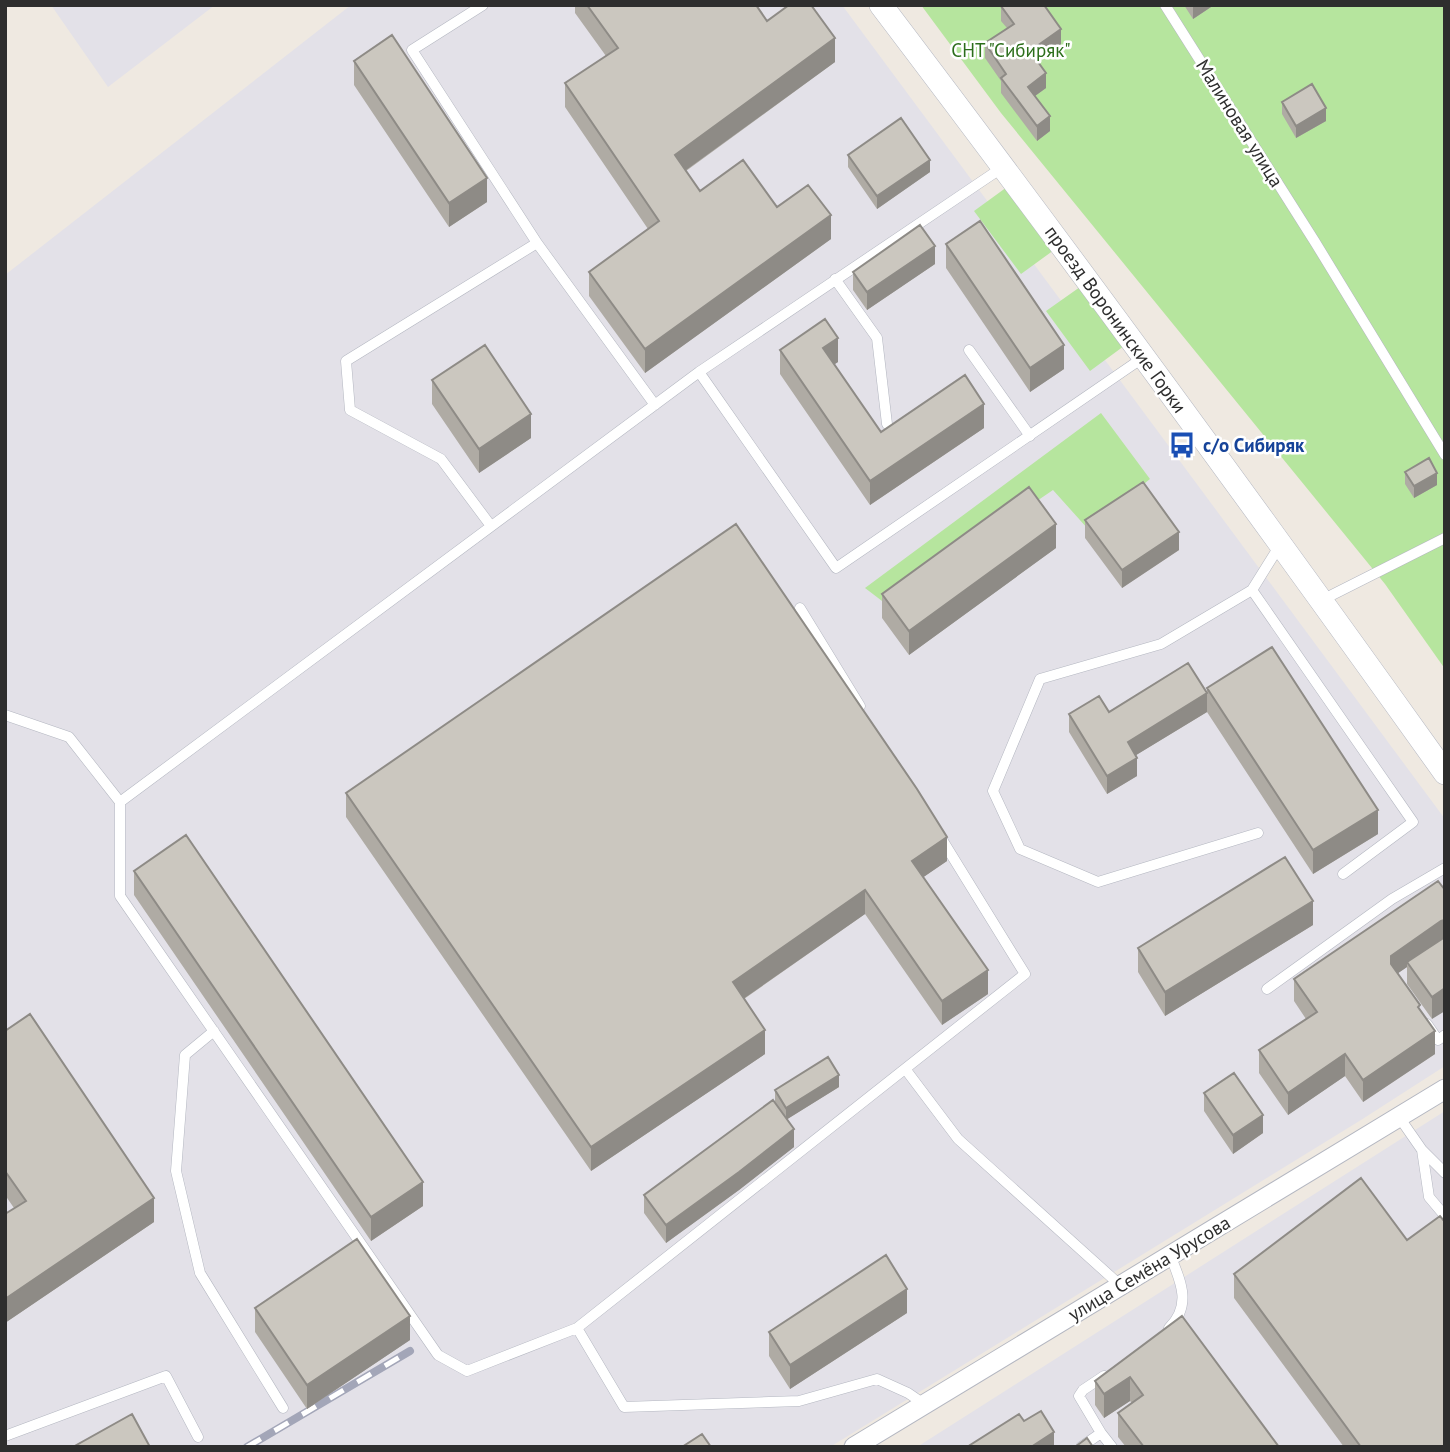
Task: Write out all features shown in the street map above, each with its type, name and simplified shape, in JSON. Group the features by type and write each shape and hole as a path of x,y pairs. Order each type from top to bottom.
{"street":[{"name":"проезд Воронинские Горки","path":"881,5 1004,166 1322,600 1445,773"},
{"name":"улица Семёна Урусова","path":"854,1447 1445,1089"}],"lane":[{"path":"483,5 412,50 537,243 655,405"},
{"name":"Малиновая улица","path":"1165,5 1315,242 1445,455"},
{"path":"120,802 699,372 1004,166"},
{"path":"491,526 441,459 350,410 346,361 537,243"},
{"path":"835,279 877,338 887,424"},
{"path":"970,350 1030,436"},
{"path":"699,372 836,568 1144,357"},
{"path":"1322,600 1445,538"},
{"path":"1258,833 1098,882 1020,849 993,791 1040,679 1161,644 1252,590 1281,544"},
{"path":"1252,590 1413,822 1343,874"},
{"path":"800,608 865,714"},
{"path":"5,715 69,737 120,802 120,896 438,1355 467,1371 577,1328 1025,974 938,833"},
{"path":"1267,989 1392,899 1445,868"},
{"path":"1418,1011 1438,1040 1445,1035"},
{"path":"214,1031 185,1055 176,1171 200,1273 283,1408"},
{"path":"906,1070 958,1139 1120,1285"},
{"path":"1399,1117 1422,1150 1445,1173"},
{"path":"1422,1150 1429,1197 1445,1216"},
{"path":"1161,1336 1179,1318 1183,1287 1170,1255"},
{"path":"577,1328 624,1407 799,1401 877,1379 908,1393 924,1405"},
{"path":"1112,1447 1079,1396 1083,1390 1117,1367"},
{"path":"5,1436 166,1376 198,1437"},
{"path":"1081,1447 1101,1433"}],"shaded area":[{"path":"51,5 215,5 108,87"},
{"path":"351,5 842,5 1445,819 1445,1066 830,1447 5,1447 5,275"},
{"path":"1445,1111 1445,1447 917,1447"}],"green space":[{"name":"СНТ \"Сибиряк\"","path":"921,5 1445,5 1445,669 1385,584 1001,113"},
{"path":"1007,187 1054,250 1021,274 974,211"},
{"path":"1080,287 1124,346 1090,371 1046,311"},
{"path":"1101,413 1150,479 1088,529 1053,490 886,604 865,588"}],"building":[{"path":"587,5 756,5 767,21 789,5 811,5 835,38 675,155 700,191 743,160 777,207 808,185 831,215 645,349 589,272 659,221 565,83 618,48"},
{"path":"1044,5 1061,29 1030,51 1046,73 1028,87 1050,116 1037,126 1001,78 1006,74 985,43 1014,24 1001,6"},
{"path":"392,35 487,178 449,203 354,61"},
{"path":"1312,84 1326,108 1296,126 1282,102"},
{"path":"901,118 930,160 877,196 848,155"},
{"path":"980,221 1064,345 1030,368 946,244"},
{"path":"920,225 935,246 867,292 853,272"},
{"path":"825,319 838,338 823,348 881,432 965,375 984,404 870,481 780,350"},
{"path":"485,345 531,414 479,449 432,380"},
{"path":"1429,458 1437,473 1414,486 1405,472"},
{"path":"1143,482 1179,532 1122,570 1085,520"},
{"path":"1029,487 1056,524 909,631 882,594"},
{"path":"736,524 947,837 912,861 988,970 942,1001 865,890 733,982 765,1030 591,1147 346,793"},
{"path":"1272,647 1378,810 1313,850 1207,688"},
{"path":"1188,663 1207,693 1128,742 1137,758 1107,776 1069,714 1099,696 1109,712"},
{"path":"186,835 423,1182 371,1217 134,871"},
{"path":"1285,857 1313,901 1165,992 1138,948"},
{"path":"1438,881 1445,890 1445,920 1391,956 1391,964 1435,1031 1363,1080 1345,1054 1288,1093 1259,1050 1317,1012 1294,979"},
{"path":"1445,937 1445,988 1432,997 1407,962"},
{"path":"30,1014 154,1198 5,1299 5,1214 26,1201 5,1171 5,1031"},
{"path":"828,1057 839,1075 786,1108 775,1090"},
{"path":"1234,1073 1263,1115 1233,1135 1204,1093"},
{"path":"773,1100 794,1129 666,1225 644,1195"},
{"path":"1361,1178 1407,1240 1440,1216 1445,1222 1445,1447 1361,1447 1234,1274"},
{"path":"357,1239 410,1316 307,1385 255,1308"},
{"path":"886,1255 907,1289 790,1365 769,1332"},
{"path":"1182,1316 1279,1447 1144,1447 1118,1413 1143,1395 1130,1377 1104,1394 1095,1381"},
{"path":"1041,1411 1054,1432 1031,1447 967,1447 1019,1414 1024,1421"},
{"path":"132,1414 150,1447 73,1447"},
{"path":"702,1434 711,1447 682,1447"},
{"path":"1087,1438 1093,1447 1075,1447"}],"railway":[{"path":"247,1447 410,1351"}],"place":[{"name":"с/о Сибиряк","path":"1182,445"}]}
